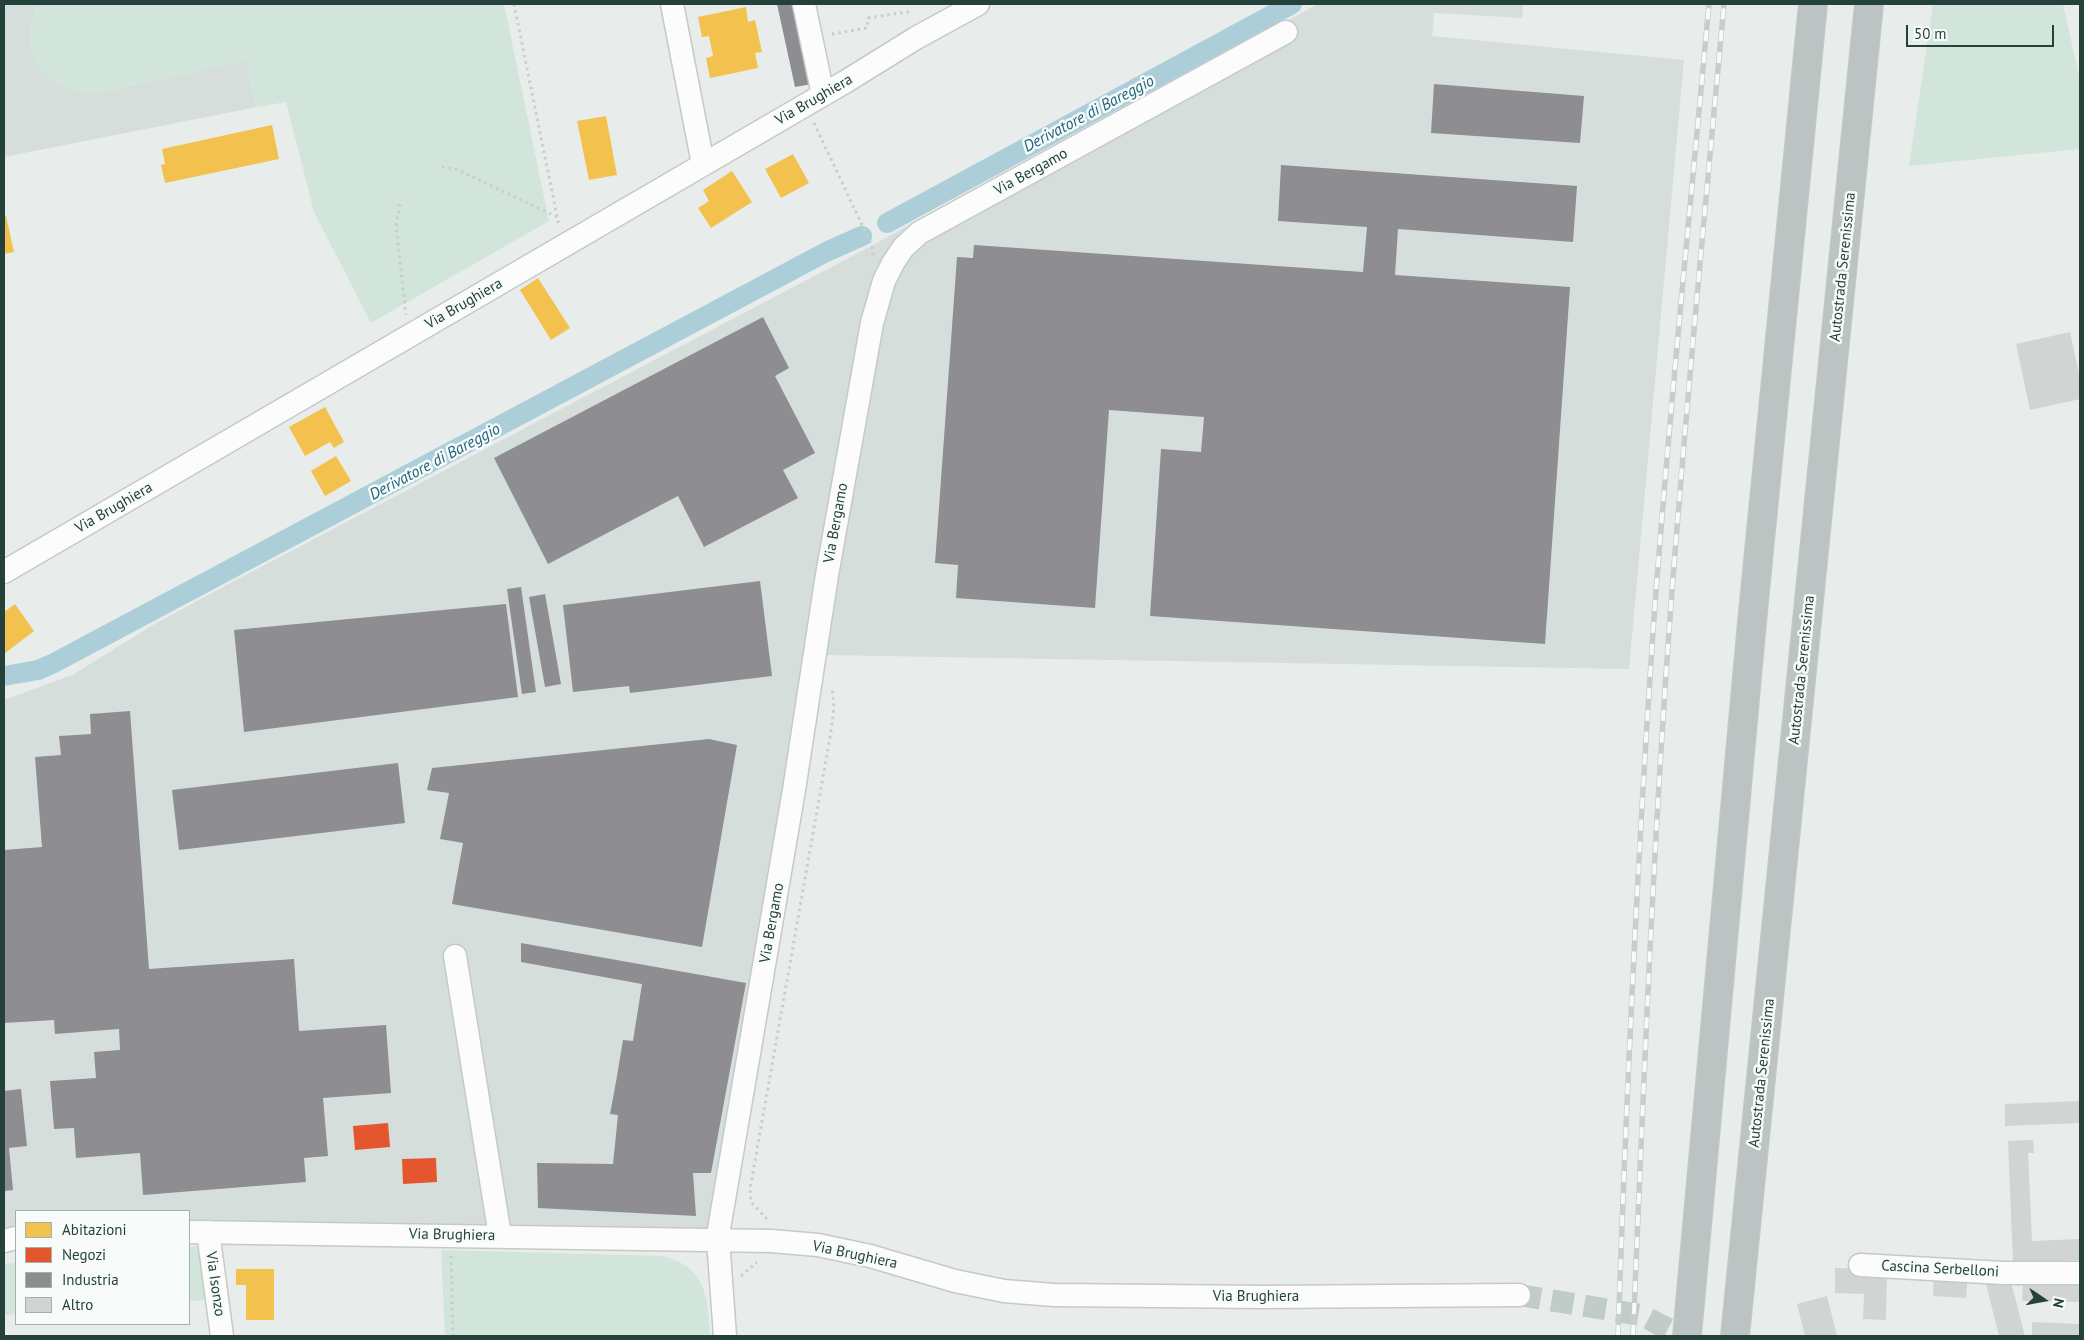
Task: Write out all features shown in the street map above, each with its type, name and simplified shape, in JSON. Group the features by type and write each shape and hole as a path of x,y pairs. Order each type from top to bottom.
{"highway":[{"path":"1687,1336 1752,622 1813,4"},
{"name":"Autostrada Serenissima","path":"1735,1336 1870,4"}],"street":[{"path":"672,4 704,164"},
{"path":"804,4 823,95"},
{"name":"Via Brughiera","path":"4,572 823,95 923,34 978,4"},
{"name":"Via Bergamo","path":"725,1336 718,1239 794,790 827,576 872,323 884,281 903,248 919,233 1286,32"},
{"path":"454,956 500,1236"},
{"name":"Via Brughiera","path":"198,1232 718,1239 818,1245 870,1256 955,1280 1004,1291 1054,1295 1273,1297 1519,1295"},
{"name":"Via Isonzo","path":"198,1232 222,1336"},
{"name":"Cascina Serbelloni","path":"1860,1265 2003,1273 2080,1273"}],"path":[{"path":"514,4 563,246"},
{"path":"827,35 867,28 868,18 913,11"},
{"path":"442,167 456,169 557,217"},
{"path":"400,204 396,226 409,336"},
{"path":"451,1235 453,1336"}],"shaded area":[{"path":"4,4 40,4 35,10 92,94 246,60 257,107 4,157"},
{"path":"1318,4 1523,4 1522,18 1434,13 1432,36 1684,60 1629,669 824,655 729,1231 190,1220 190,1210 15,1210 15,1226 4,1229 4,700 72,675 153,625 219,589 856,254"}],"green space":[{"path":"40,4 504,4 549,221 371,323 314,212 286,102 257,107 246,60 92,94 79,92 54,82 36,63 31,52 29,38 31,24 34,13"},
{"path":"1933,4 2063,4 2080,81 2080,149 1909,166"},
{"path":"204,1246 211,1300 190,1301 190,1247"},
{"path":"441,1250 662,1256 688,1267 702,1285 708,1308 710,1336 445,1336"},
{"path":"15,1262 15,1314 4,1315 4,1265"}],"building: Abitazioni":[{"path":"746,7 748,22 755,20 762,52 755,53 758,68 710,78 706,58 713,56 709,36 702,37 698,17"},
{"path":"606,116 617,175 589,180 577,121"},
{"path":"272,125 279,159 165,183 161,165 165,164 162,149"},
{"path":"793,154 809,183 781,198 765,169"},
{"path":"732,171 752,202 711,228 698,208 709,201 703,190"},
{"path":"4,216 6,216 14,252 4,254"},
{"path":"538,278 570,328 551,340 520,290"},
{"path":"325,407 344,442 334,448 330,442 305,456 289,427"},
{"path":"336,456 351,481 325,496 311,471"},
{"path":"15,604 34,631 4,654 4,612"},
{"path":"236,1269 274,1269 274,1320 246,1320 246,1285 236,1285"}],"building: Negozi":[{"path":"388,1123 390,1147 355,1150 353,1126"},
{"path":"436,1158 437,1182 403,1184 402,1159"}],"building: Industria":[{"path":"777,4 795,4 812,84 795,87"},
{"path":"1434,84 1584,96 1580,143 1431,133"},
{"path":"1281,165 1577,186 1573,242 1398,229 1395,275 1570,287 1545,644 1150,616 1161,449 1201,452 1204,417 1109,410 1095,608 956,598 958,565 935,563 957,257 973,258 974,245 1363,272 1367,227 1278,221"},
{"path":"763,317 789,368 775,376 815,453 783,470 798,498 704,547 678,496 548,564 494,458"},
{"path":"760,581 772,676 630,693 629,686 573,692 563,605"},
{"path":"521,587 536,692 522,694 507,589"},
{"path":"545,594 561,684 545,687 529,597"},
{"path":"506,604 518,697 244,732 234,630"},
{"path":"130,711 149,969 294,959 299,1031 386,1025 391,1093 323,1098 328,1156 304,1158 306,1182 143,1195 140,1153 76,1158 74,1128 54,1129 50,1081 96,1078 94,1052 120,1050 119,1029 55,1034 54,1020 4,1023 4,850 42,847 35,757 61,755 59,736 91,734 90,714"},
{"path":"709,739 737,745 702,947 452,904 463,843 440,839 449,793 427,790 432,768"},
{"path":"398,763 405,823 179,850 172,790"},
{"path":"521,943 746,983 711,1173 693,1173 696,1216 538,1208 537,1163 613,1164 618,1115 610,1114 623,1040 633,1041 642,984 521,962"},
{"path":"21,1089 27,1146 9,1148 13,1190 4,1191 4,1091"}],"building: Altro":[{"path":"2070,332 2080,379 2080,399 2030,410 2016,344"},
{"path":"2080,1101 2080,1123 2005,1126 2005,1104"},
{"path":"2033,1140 2034,1153 2028,1153 2032,1241 2080,1239 2080,1260 2013,1263 2008,1141"},
{"path":"1835,1268 1887,1269 1886,1320 1863,1319 1864,1294 1835,1293"},
{"path":"1934,1271 1968,1273 1966,1298 1933,1296"},
{"path":"2010,1278 2025,1336 1999,1336 1986,1284"},
{"path":"2023,1281 2080,1282 2080,1302 2022,1301"},
{"path":"1827,1296 1837,1336 1805,1336 1797,1304"},
{"path":"2032,1322 2080,1324 2080,1336 2032,1336"}],"waterway":[{"name":"Derivatore di Bareggio","path":"887,223 1292,4"},
{"name":"Derivatore di Bareggio","path":"4,676 38,670 52,664 826,252 862,236"}],"tunnel":[{"path":"1519,1295 1641,1315 1682,1336"}],"railway":[{"path":"1618,1336 1632,984 1653,632 1672,397 1709,4"},
{"path":"1633,1336 1644,1072 1669,632 1688,397 1724,4"}]}
